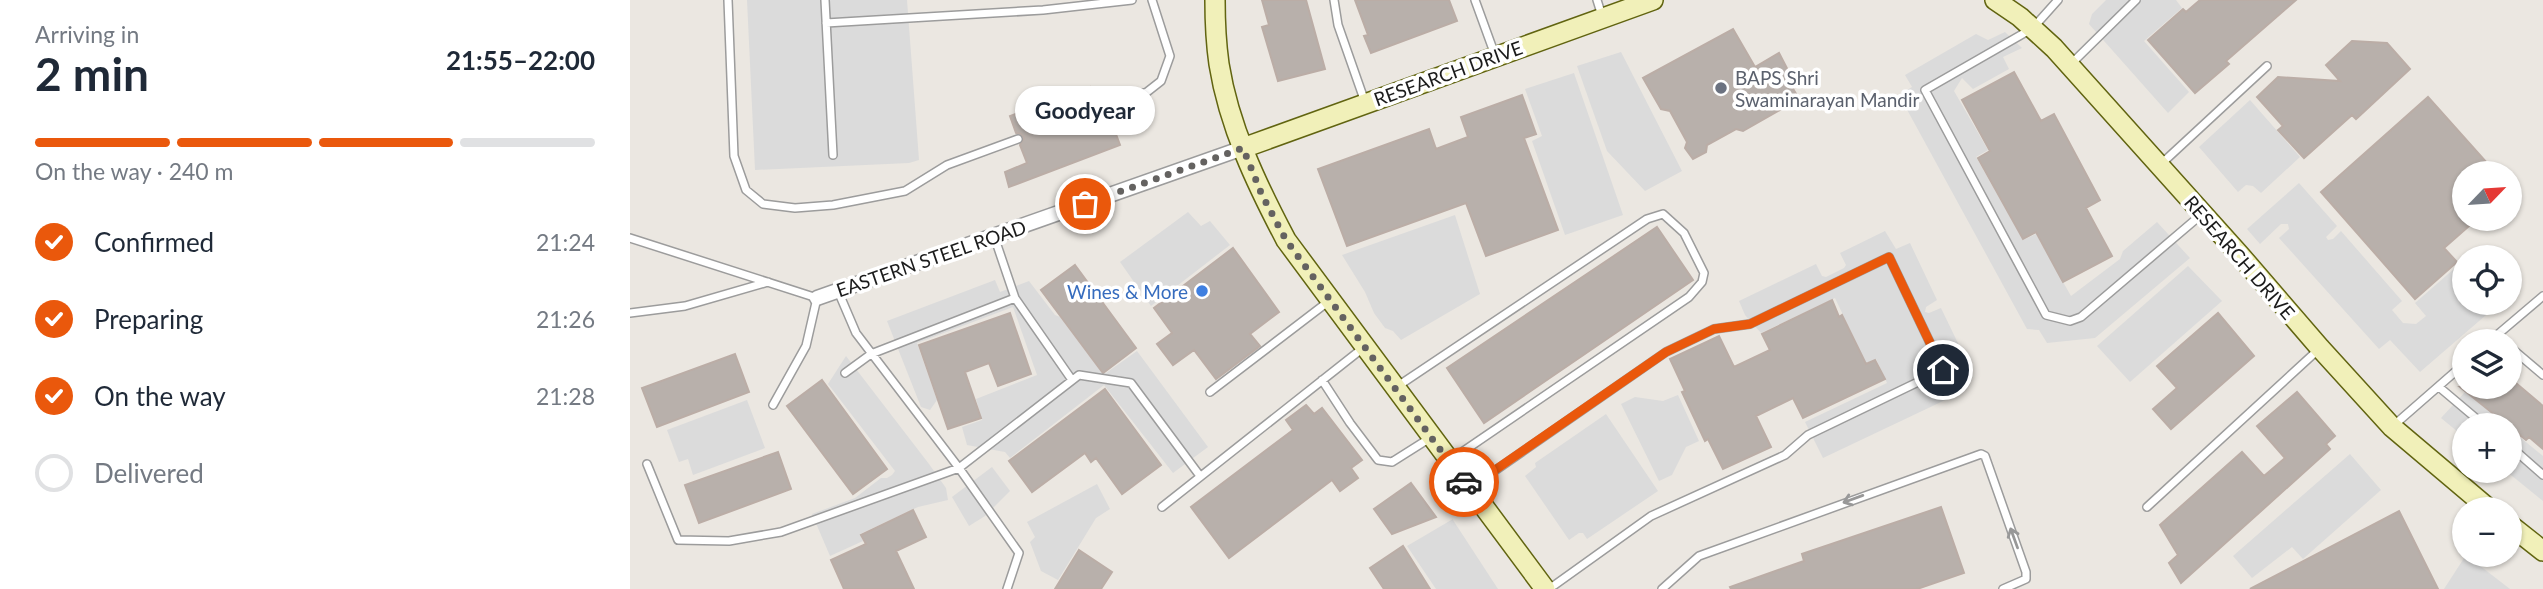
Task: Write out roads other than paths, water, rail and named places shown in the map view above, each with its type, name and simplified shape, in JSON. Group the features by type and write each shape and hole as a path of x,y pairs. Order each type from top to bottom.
{"street":[{"path":"1215,0 1219,65 1231,116 1262,195 1286,240 1547,589"},
{"name":"RESEARCH DRIVE","path":"1243,148 1495,56 1600,9 1653,0"},
{"name":"RESEARCH DRIVE","path":"1995,0 2033,28 2069,65 2392,427 2475,497"},
{"name":"EASTERN STEEL ROAD","path":"817,298 1243,148"},
{"path":"2522,534 2543,551"}],"lane":[{"path":"728,0 734,156 746,190 763,204 795,208 833,205 905,191 947,165 1018,139"},
{"path":"825,0 833,155"},
{"path":"827,23 1043,10 1132,0"},
{"path":"1099,110 1147,92 1161,81 1170,56 1152,0"},
{"path":"1334,0 1338,25 1365,103"},
{"path":"1475,0 1495,56"},
{"path":"2058,0 2033,28 1925,90 2046,315 2070,321 2081,317 2203,213"},
{"path":"2069,65 2136,0"},
{"path":"2160,165 2267,66"},
{"path":"1395,388 1647,219 1663,214 1684,233 1704,273 1702,282 1689,297 1449,461"},
{"path":"993,236 1016,298 1072,380"},
{"path":"630,238 817,298 806,346 773,405"},
{"path":"1469,488 1666,352 1714,329 1750,324 1889,257 1943,370 1808,435 1785,455 1651,516 1547,589"},
{"path":"630,313 685,306 768,282"},
{"path":"838,290 856,333 959,468 1019,553 1007,589"},
{"path":"2508,329 2543,296"},
{"path":"845,373 872,354 1016,298"},
{"path":"1210,392 1329,300"},
{"path":"1161,507 1364,347"},
{"path":"2147,507 2320,348"},
{"path":"2522,357 2543,375"},
{"path":"647,464 678,540 729,541 780,531 959,468 1079,375 1131,383 1200,476"},
{"path":"2392,427 2452,375"},
{"path":"1322,380 1378,460 1392,462 1432,437"},
{"path":"2439,387 2470,413"},
{"path":"1662,589 1699,556 1981,454 1985,456 2026,572 2023,582 2003,589"},
{"path":"2522,457 2543,475"}],"place":[{"name":"BAPS Shri Swaminarayan Mandir","path":"1721,88"},
{"name":"Goodyear","path":"1085,204"},
{"name":"Wines & More","path":"1202,291"}]}
